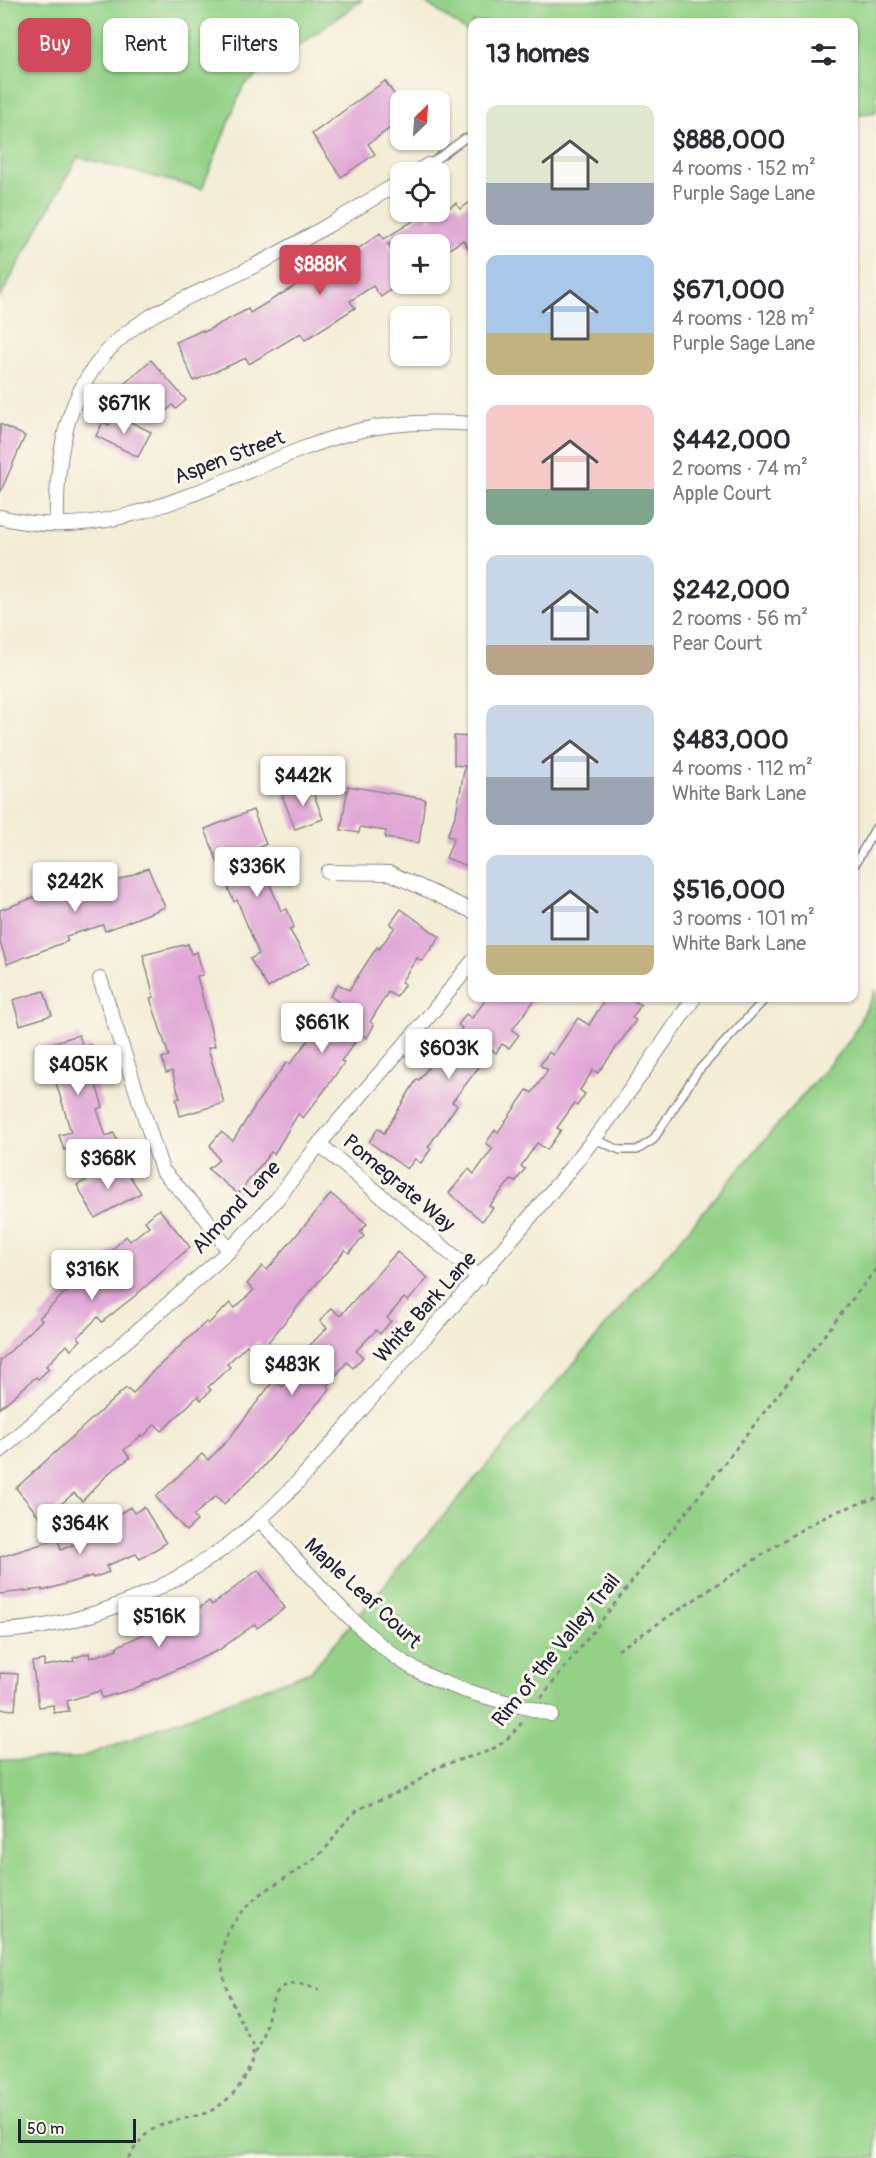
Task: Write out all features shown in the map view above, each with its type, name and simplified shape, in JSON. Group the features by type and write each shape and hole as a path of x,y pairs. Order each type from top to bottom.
{"street":[{"path":"57,524 57,466 67,418 77,394 110,348 149,318 304,240 390,188"},
{"name":"Aspen Street","path":"0,517 57,524 107,521 167,503 348,434 428,421 468,424"},
{"path":"328,872 390,873 468,909"},
{"name":"Almond Lane","path":"0,1451 229,1251 277,1199 319,1144 409,1040 468,967"},
{"path":"100,979 162,1170 205,1218 229,1251"},
{"name":"White Bark Lane","path":"0,1631 47,1626 117,1606 184,1574 236,1539 279,1501 480,1278 594,1139 691,1002"},
{"name":"Pomegrate Way","path":"319,1144 480,1278"},
{"name":"Maple Leaf Court","path":"259,1519 340,1606 385,1648 412,1668 438,1680 551,1714"}],"lane":[{"path":"432,162 468,138"},
{"path":"858,860 876,827"},
{"path":"594,1139 620,1150 637,1150 652,1140 697,1072 761,1002"}],"path":[{"name":"Rim of the Valley Trail","path":"254,2055 253,2044 222,1982 220,1960 226,1938 239,1916 260,1895 321,1853 350,1816 363,1807 407,1788 438,1768 491,1752 509,1738 876,1269"},
{"path":"618,1650 794,1534 829,1514 876,1498"},
{"path":"128,2158 151,2130 170,2121 207,2113 226,2101 243,2081 254,2055 264,2041 268,2008 275,1993 288,1984 303,1984 319,1990"}],"green space":[{"path":"0,0 362,0 299,46 299,18 200,18 200,72 262,72 243,86 202,189 78,157 0,297"},
{"path":"422,0 876,0 876,112 858,114 858,18 468,18 468,32"},
{"path":"876,989 876,2158 0,2158 0,1760 79,1758 311,1671 850,1040"}],"building":[{"path":"385,81 391,90 390,128 368,144 375,154 341,177 312,134"},
{"path":"456,203 460,209 468,204 468,248 463,240 450,248 450,234 392,234 411,222 450,222 450,207"},
{"path":"380,233 384,239 390,235 390,244 388,244 390,247 390,290 381,297 373,286 350,301 355,308 305,340 301,333 249,364 246,358 194,381 176,342 203,330 204,332 248,309 250,313 318,272 321,277 353,257 351,254"},
{"path":"151,360 186,400 176,409 173,405 156,420 124,384"},
{"path":"115,414 151,432 138,457 96,436 103,422 109,425"},
{"path":"0,424 25,436 0,493"},
{"path":"454,736 468,737 468,866 446,858 454,838 447,836 456,814 465,766 454,765"},
{"path":"310,784 323,819 295,829 282,795"},
{"path":"348,786 425,799 419,843 385,838 386,831 360,827 359,833 341,830"},
{"path":"253,810 266,844 257,848 271,887 281,911 287,909 294,927 289,929 309,963 268,988 250,959 259,954 237,900 234,902 228,888 236,885 226,859 218,863 205,829"},
{"path":"148,868 165,907 105,931 103,925 66,936 68,941 7,964 0,942 0,910 52,891 51,887 63,883 64,886 89,878 91,887 104,883 105,886"},
{"path":"401,909 440,937 422,961 417,958 401,982 405,984 396,997 388,992 370,1022 374,1025 367,1038 361,1034 341,1061 344,1063 324,1091 303,1118 298,1114 274,1154 271,1152 238,1194 208,1169 219,1160 210,1145 221,1132 233,1141 260,1098 287,1062 290,1064 318,1027 322,1029 339,1002 330,996 338,984 349,990 377,947 379,949 395,927 390,924"},
{"path":"188,944 191,954 197,952 203,975 197,976 215,1046 208,1048 224,1103 180,1116 176,1099 180,1098 172,1071 166,1073 162,1058 169,1056 150,998 154,997 143,955"},
{"path":"44,991 52,1015 20,1025 13,1000"},
{"path":"484,1002 533,1002 512,1030 519,1035 509,1048 502,1044 496,1053 492,1050 452,1102 457,1105 428,1147 431,1149 421,1163 415,1159 407,1169 369,1142 378,1128 384,1133 417,1079 419,1080 440,1052 443,1054 462,1028 458,1025 466,1014 472,1018"},
{"path":"603,1002 636,1002 641,1005 632,1018 636,1020 598,1073 593,1070 580,1090 585,1094 577,1106 574,1104 557,1128 561,1130 547,1150 537,1143 521,1166 525,1169 515,1182 511,1180 489,1206 493,1208 482,1221 449,1193 469,1169 474,1174 493,1148 486,1143 495,1130 498,1132 527,1090 532,1093 548,1070 540,1065 549,1052 553,1055 578,1018 589,1025"},
{"path":"79,1035 83,1047 90,1045 95,1061 89,1063 103,1107 97,1109 106,1136 114,1133 119,1146 75,1160 71,1148 64,1150 59,1135 71,1132 53,1073 48,1061 40,1063 35,1048"},
{"path":"120,1162 141,1193 95,1218 77,1185"},
{"path":"331,1194 367,1224 360,1232 364,1236 349,1253 345,1250 264,1347 258,1341 250,1348 247,1345 227,1364 230,1367 208,1387 211,1390 201,1400 198,1396 162,1431 155,1424 144,1436 142,1435 124,1450 130,1458 110,1472 82,1501 74,1493 42,1520 16,1488 126,1388 133,1394 148,1376 206,1322 208,1324 230,1303 235,1308 254,1290 247,1284 262,1266 267,1270"},
{"path":"159,1209 190,1247 102,1322 98,1317 78,1337 81,1340 71,1350 67,1345 46,1366 49,1369 38,1379 36,1377 0,1408 0,1361 42,1320 39,1318 72,1286 70,1284 83,1273 86,1276 126,1236 130,1241 149,1226 145,1221"},
{"path":"397,1252 428,1278 408,1301 404,1298 387,1318 391,1321 380,1334 376,1330 356,1351 363,1357 353,1368 347,1362 327,1386 330,1389 262,1468 224,1504 216,1496 193,1516 197,1521 186,1531 156,1497 202,1454 208,1460 228,1440 274,1380 283,1387 300,1366 294,1361 327,1328 320,1321 331,1308 340,1316"},
{"path":"130,1507 134,1513 144,1507 166,1543 140,1559 136,1554 106,1566 109,1572 93,1578 92,1576 42,1591 42,1589 0,1594 0,1557 58,1539 61,1550 119,1525 114,1517"},
{"path":"258,1570 285,1608 257,1628 255,1624 219,1650 133,1689 102,1698 100,1691 67,1701 69,1711 54,1713 53,1705 39,1707 32,1662 44,1660 44,1666 74,1661 73,1658 89,1653 90,1658 117,1649 116,1647 171,1621 174,1627 199,1614 197,1610 209,1601 212,1605"},
{"path":"0,1673 18,1674 15,1710 0,1709"}]}
